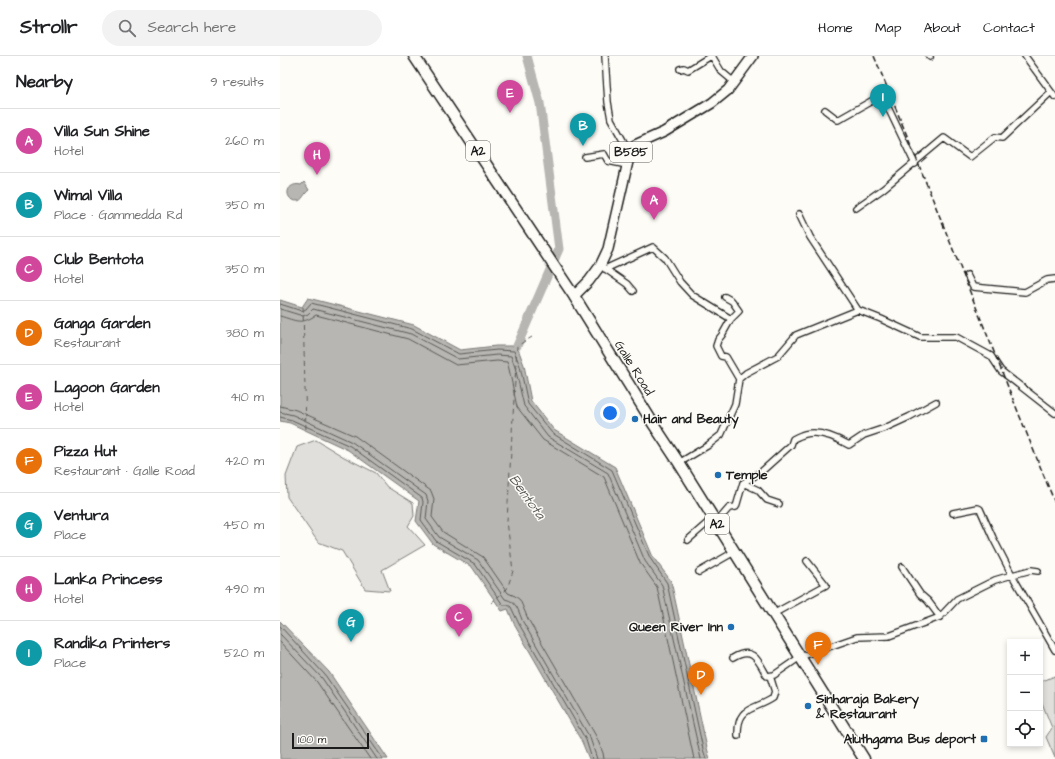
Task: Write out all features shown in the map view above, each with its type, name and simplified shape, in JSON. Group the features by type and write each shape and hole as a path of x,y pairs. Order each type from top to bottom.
{"highway":[{"name":"Galle Road","path":"414,56 572,292 864,759"}],"main road":[{"name":"B585","path":"572,292 589,281 603,267 630,153 635,146 664,132 712,103 728,90 753,56"}],"street":[{"path":"605,56 608,102 611,119 630,153"},
{"path":"680,69 684,68 688,70 711,56 721,71 734,82"},
{"path":"856,208 914,164 944,138 970,158 995,137 1002,138 1053,95 1025,56"},
{"path":"825,110 838,120 882,94 914,164"},
{"path":"585,157 604,154 608,161 628,165"},
{"path":"799,214 810,236 858,310 920,337 956,337 991,356 1001,371 1055,413"},
{"path":"603,267 653,247 665,258 680,282 692,295 731,319"},
{"path":"603,267 627,284 633,291"},
{"path":"967,275 973,287 1025,292 1047,280 1055,279"},
{"path":"679,463 707,446 721,435 735,404 739,379 726,357 721,356 716,346 731,319 739,311 732,301 725,297"},
{"path":"739,379 746,373 778,356 796,335 858,310"},
{"path":"688,540 715,521 729,508 736,507 743,483 761,472 791,445 793,439 805,434 815,433 838,438 849,445 864,435 885,428 909,417 936,402"},
{"path":"743,483 758,490 767,500 779,504"},
{"path":"953,513 978,508 980,509 1012,575 1055,650"},
{"path":"699,572 734,552"},
{"path":"772,614 826,585 807,561"},
{"path":"902,567 920,594 928,601 940,617"},
{"path":"770,676 800,657 857,638 889,636 940,617 957,599 995,580 1031,570 1038,571"},
{"path":"733,658 744,653 749,653 756,658 767,676 770,676 775,692 773,698 745,712 738,726 738,736"}],"shaded area":[{"path":"316,440 344,457 376,473 387,487 413,503 414,516 408,526 425,545 382,570 390,591 365,589 342,551 318,542 287,497 286,476 297,447"},
{"path":"1055,676 1055,758 1046,737 1052,728 1043,706 1043,681"}],"water":[{"path":"304,182 309,190 300,200 292,200 288,194 289,189 294,185 301,185"},
{"name":"Bentota","path":"308,298 414,325 460,350 496,346 517,346 524,365 531,401 554,430 615,467 653,557 671,581 710,759 589,759 582,742 515,626 508,609 502,611 472,567 433,544 416,521 419,501 348,450 290,423 280,421 280,300 302,307"},
{"path":"280,621 329,672 388,759 280,759"}],"waterway":[{"path":"517,346 559,249 540,103 527,56"}],"ferry route":[{"path":"303,307 306,431"},
{"path":"491,603 507,589 513,571 507,521 517,346 532,337"}],"railway":[{"path":"874,56 1055,503"}],"place":[{"name":"Lagoon Garden","path":"510,113"},
{"name":"Randika Printers","path":"883,117"},
{"name":"Wimal Villa","path":"583,146"},
{"name":"Lanka Princess","path":"317,175"},
{"name":"Villa Sun Shine","path":"654,220"},
{"name":"Hair and Beauty","path":"635,419"},
{"name":"Temple","path":"718,475"},
{"name":"Queen River Inn","path":"731,627"},
{"name":"Club Bentota","path":"459,637"},
{"name":"Ventura","path":"351,642"},
{"name":"Pizza Hut","path":"818,665"},
{"name":"Ganga Garden","path":"701,695"},
{"name":"Sinharaja Bakery & Restaurant","path":"808,706"},
{"name":"Aluthgama Bus deport","path":"984,739"}]}
